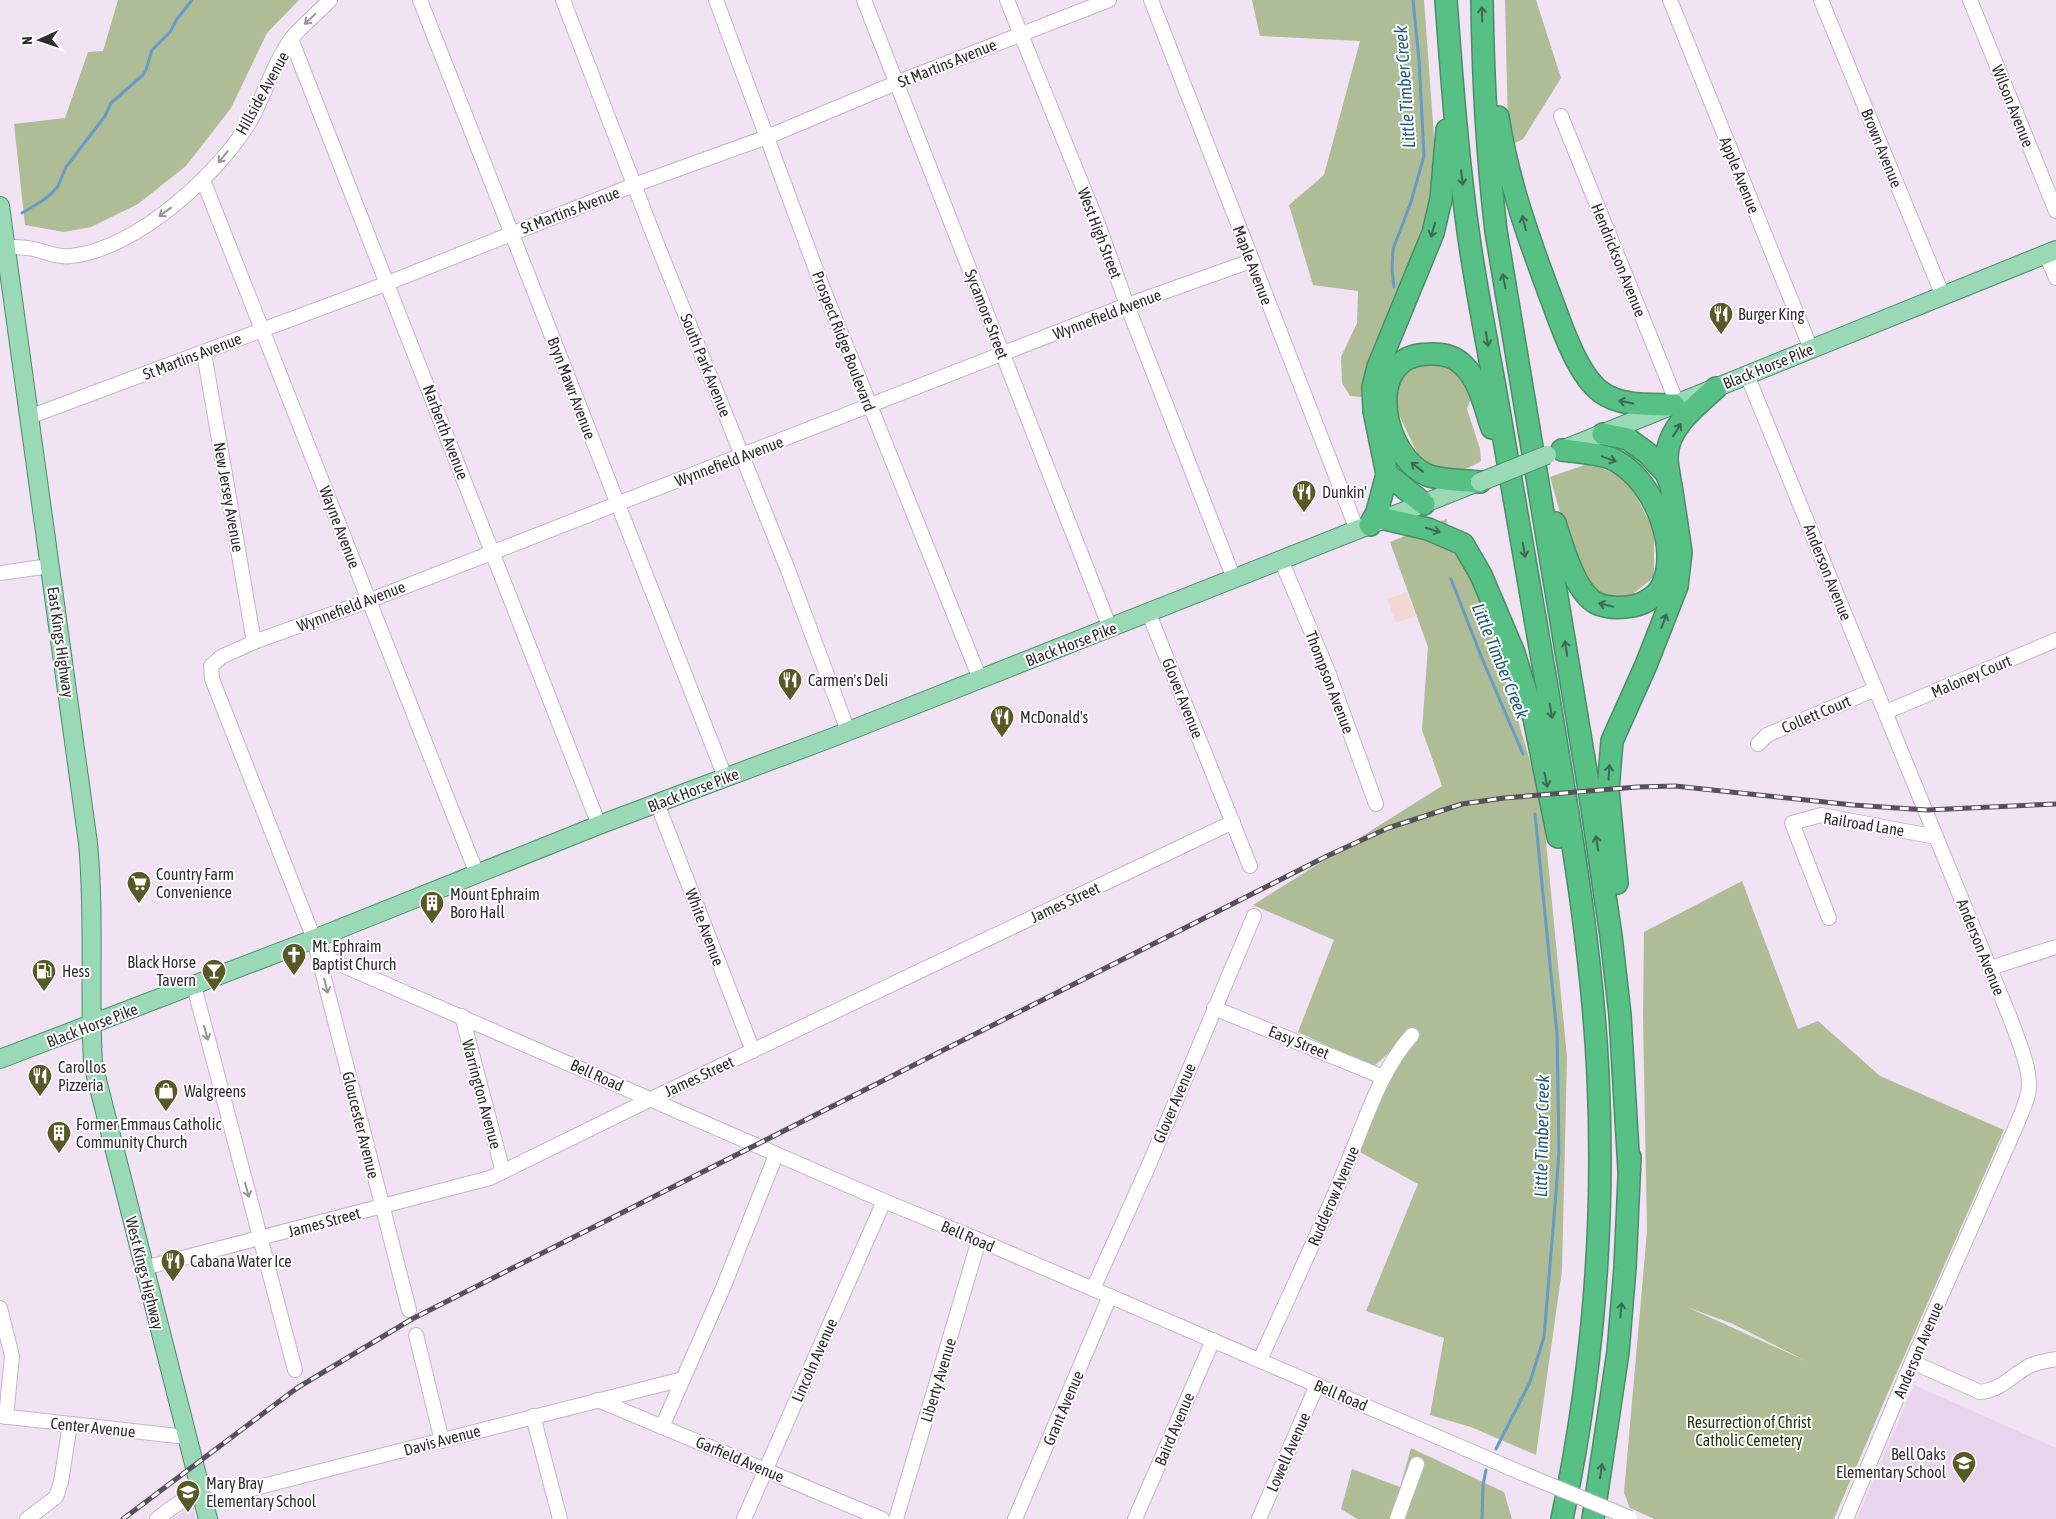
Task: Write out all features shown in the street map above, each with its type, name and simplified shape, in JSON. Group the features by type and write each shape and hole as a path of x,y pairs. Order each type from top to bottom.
{"highway":[{"path":"1446,0 1451,78 1470,244 1581,894 1593,1003 1600,1125 1597,1256 1589,1354 1562,1519"},
{"path":"1482,0 1482,55 1488,161 1496,231 1611,936 1620,1015 1629,1170"},
{"path":"1482,55 1494,88 1503,150 1527,235 1570,346 1588,378 1600,392 1616,400 1634,404 1676,404"},
{"path":"1451,78 1441,199 1433,233 1378,367 1372,387 1374,411 1387,474 1377,512 1371,524 1428,529 1449,536 1463,544 1481,574 1514,653 1534,718 1593,1003"},
{"path":"1480,482 1427,475 1409,461 1392,436 1385,409 1387,390 1396,368 1410,357 1418,354 1442,354 1459,361 1465,366 1475,382 1495,435 1517,511"},
{"path":"1593,1519 1618,1352 1625,1268 1633,1068 1629,998 1608,790 1609,758 1612,741 1618,725 1646,665 1677,586 1681,552 1667,457 1670,441 1688,414 1716,388"},
{"path":"1524,394 1556,524 1568,560 1587,595 1595,602 1606,607 1623,608 1640,604 1654,596 1664,583 1669,565 1659,516 1650,494 1630,469 1610,458 1555,453"},
{"path":"1603,434 1628,438 1647,453 1666,473 1672,494"},
{"path":"1387,474 1424,504"}],"main road":[{"name":"East Kings Highway","path":"0,206 4,250 89,852 92,892 91,1026"},
{"name":"Black Horse Pike","path":"0,1059 194,986 599,825 764,764 1150,614 1371,524 1603,434 2051,252"},
{"name":"West Kings Highway","path":"91,1026 92,1064 208,1519"}],"street":[{"name":"Hillside Avenue","path":"4,250 34,249 70,257 107,246 135,232 169,210 223,158 252,116 277,63 291,39 330,0"},
{"name":"Bryn Mawr Avenue","path":"420,0 725,777"},
{"name":"South Park Avenue","path":"563,0 634,185 788,570 848,731"},
{"name":"Prospect Ridge Boulevard","path":"716,0 822,286 980,679"},
{"name":"Sycamore Street","path":"864,0 1110,628"},
{"name":"West High Street","path":"1007,0 1098,224 1127,305 1234,579"},
{"name":"St Martins Avenue","path":"29,417 388,283 634,185 767,137 896,83 1109,0"},
{"name":"Maple Avenue","path":"1151,0 1251,260 1371,524"},
{"name":"Apple Avenue","path":"1670,0 1811,349"},
{"name":"Brown Avenue","path":"1821,0 1943,296"},
{"name":"Wilson Avenue","path":"1970,0 2056,211"},
{"name":"Narberth Avenue","path":"291,39 599,825"},
{"name":"Hendrickson Avenue","path":"1561,116 1676,404"},
{"name":"Wayne Avenue","path":"202,180 477,874"},
{"path":"2051,252 2056,278"},
{"name":"Wynnefield Avenue","path":"314,939 212,679 211,666 220,658 254,642 368,601 492,551 743,456 1127,305 1251,260"},
{"name":"New Jersey Avenue","path":"204,352 254,642"},
{"name":"Anderson Avenue","path":"1748,375 2011,1020 2026,1064 2029,1084 2027,1097 2017,1124 1912,1362 1846,1519"},
{"name":"Thompson Avenue","path":"1281,560 1327,669 1376,804"},
{"path":"0,573 50,566"},
{"name":"Glover Avenue","path":"1150,614 1250,866"},
{"name":"Maloney Court","path":"1886,712 2056,640"},
{"name":"Collett Court","path":"1758,744 1766,736 1876,689"},
{"name":"White Avenue","path":"657,803 753,1051"},
{"name":"Railroad Lane","path":"1829,918 1792,823 1821,815 1936,837"},
{"name":"James Street","path":"144,1268 490,1178 651,1099 1233,822"},
{"name":"Glover Avenue","path":"1093,1289 1148,1167 1254,916"},
{"name":"Bell Road","path":"314,939 328,959 776,1155 1631,1518"},
{"name":"Gloucester Avenue","path":"314,939 408,1310"},
{"path":"1990,968 2056,947"},
{"path":"194,986 294,1370"},
{"name":"Easy Street","path":"1214,1008 1383,1077"},
{"name":"Warrington Avenue","path":"462,1016 503,1172"},
{"name":"Rudderow Avenue","path":"1260,1360 1347,1165 1383,1077 1397,1052 1412,1035"},
{"path":"662,1426 723,1288 776,1155"},
{"name":"Lincoln Avenue","path":"744,1519 884,1201"},
{"name":"Liberty Avenue","path":"896,1519 979,1240"},
{"name":"Grant Avenue","path":"1015,1519 1110,1296"},
{"path":"0,1308 12,1356 3,1417"},
{"path":"416,1335 442,1441"},
{"name":"Baird Avenue","path":"1135,1519 1213,1340"},
{"path":"1912,1362 1980,1392 1990,1391 2005,1384 2029,1366 2056,1359"},
{"name":"Davis Avenue","path":"201,1494 224,1496 683,1379"},
{"name":"Lowell Avenue","path":"1258,1519 1317,1385"},
{"name":"Garfield Avenue","path":"598,1400 882,1519"},
{"path":"533,1416 560,1519"},
{"name":"Center Avenue","path":"3,1417 186,1437"},
{"path":"27,1519 56,1497 61,1482 70,1424"},
{"path":"1397,1519 1417,1464"},
{"path":"157,1519 184,1498 201,1494"}],"shaded area":[{"path":"1407,592 1415,616 1396,623 1387,599"},
{"name":"Bell Oaks Elementary School","path":"1914,1385 2056,1448 2056,1519 1857,1519"},
{"name":"Mary Bray Elementary School","path":"191,1506 193,1507 196,1519 173,1519"}],"green space":[{"path":"118,0 299,0 267,33 231,108 186,166 138,204 91,227 64,232 25,225 14,124 65,118 88,52 103,51"},
{"path":"1252,0 1424,0 1434,137 1440,181 1381,336 1399,379 1417,360 1443,357 1473,393 1467,409 1480,449 1481,461 1473,466 1451,471 1437,468 1421,461 1392,400 1350,396 1342,383 1341,357 1357,323 1358,291 1313,285 1289,205 1324,175 1360,41 1260,36"},
{"path":"1505,0 1536,0 1561,78 1523,139 1511,145 1508,127"},
{"path":"1590,463 1628,480 1654,531 1654,577 1624,601 1595,592 1565,530 1550,477"},
{"path":"1447,519 1444,535 1470,561 1537,784 1543,810 1567,1057 1562,1270 1536,1455 1471,1427 1430,1415 1444,1338 1366,1311 1418,1184 1360,1152 1400,1043 1373,1067 1298,1032 1334,940 1253,905 1442,786 1422,730 1428,647 1390,542"},
{"name":"Resurrection of Christ Catholic Cemetery","path":"1742,881 1798,1029 1818,1021 1880,1076 2004,1130 1834,1519 1654,1519 1630,1508 1624,1493 1647,1231 1643,1016 1644,932","holes":["1687,1307 1733,1324 1806,1361"]},
{"path":"1411,1448 1504,1492 1512,1519 1357,1519 1341,1509 1352,1469 1400,1487"}],"waterway":[{"path":"22,213 42,201 58,186 66,167 105,116 111,103 143,75 152,50 170,32 177,19 192,0"},
{"name":"Little Timber Creek","path":"1394,287 1392,270 1393,249 1411,202 1424,156 1419,60 1413,0"},
{"name":"Little Timber Creek","path":"1451,579 1481,656 1523,754"},
{"name":"Little Timber Creek","path":"1496,1449 1530,1382 1544,1337 1559,1151 1557,1034 1535,814"},
{"name":"Little Timber Creek","path":"1482,1519 1483,1485 1486,1470"}],"railway":[{"path":"123,1519 297,1388 412,1319 1327,856 1388,828 1462,804 1504,798 1637,787 1675,786 1853,805 1927,810 2056,804"}],"place":[{"name":"Burger King","path":"1721,335"},
{"name":"Dunkin'","path":"1304,513"},
{"name":"Carmen's Deli","path":"790,701"},
{"name":"McDonald's","path":"1002,738"},
{"name":"Country Farm Convenience","path":"139,904"},
{"name":"Mount Ephraim Boro Hall","path":"432,924"},
{"name":"Mt. Ephraim Baptist Church","path":"294,976"},
{"name":"Hess","path":"44,992"},
{"name":"Black Horse Tavern","path":"214,992"},
{"name":"Carollos Pizzeria","path":"40,1097"},
{"name":"Walgreens","path":"166,1112"},
{"name":"Former Emmaus Catholic Community Church","path":"59,1154"},
{"name":"Cabana Water Ice","path":"173,1282"},
{"name":"Bell Oaks Elementary School","path":"1964,1484"},
{"name":"Mary Bray Elementary School","path":"188,1513"}]}
